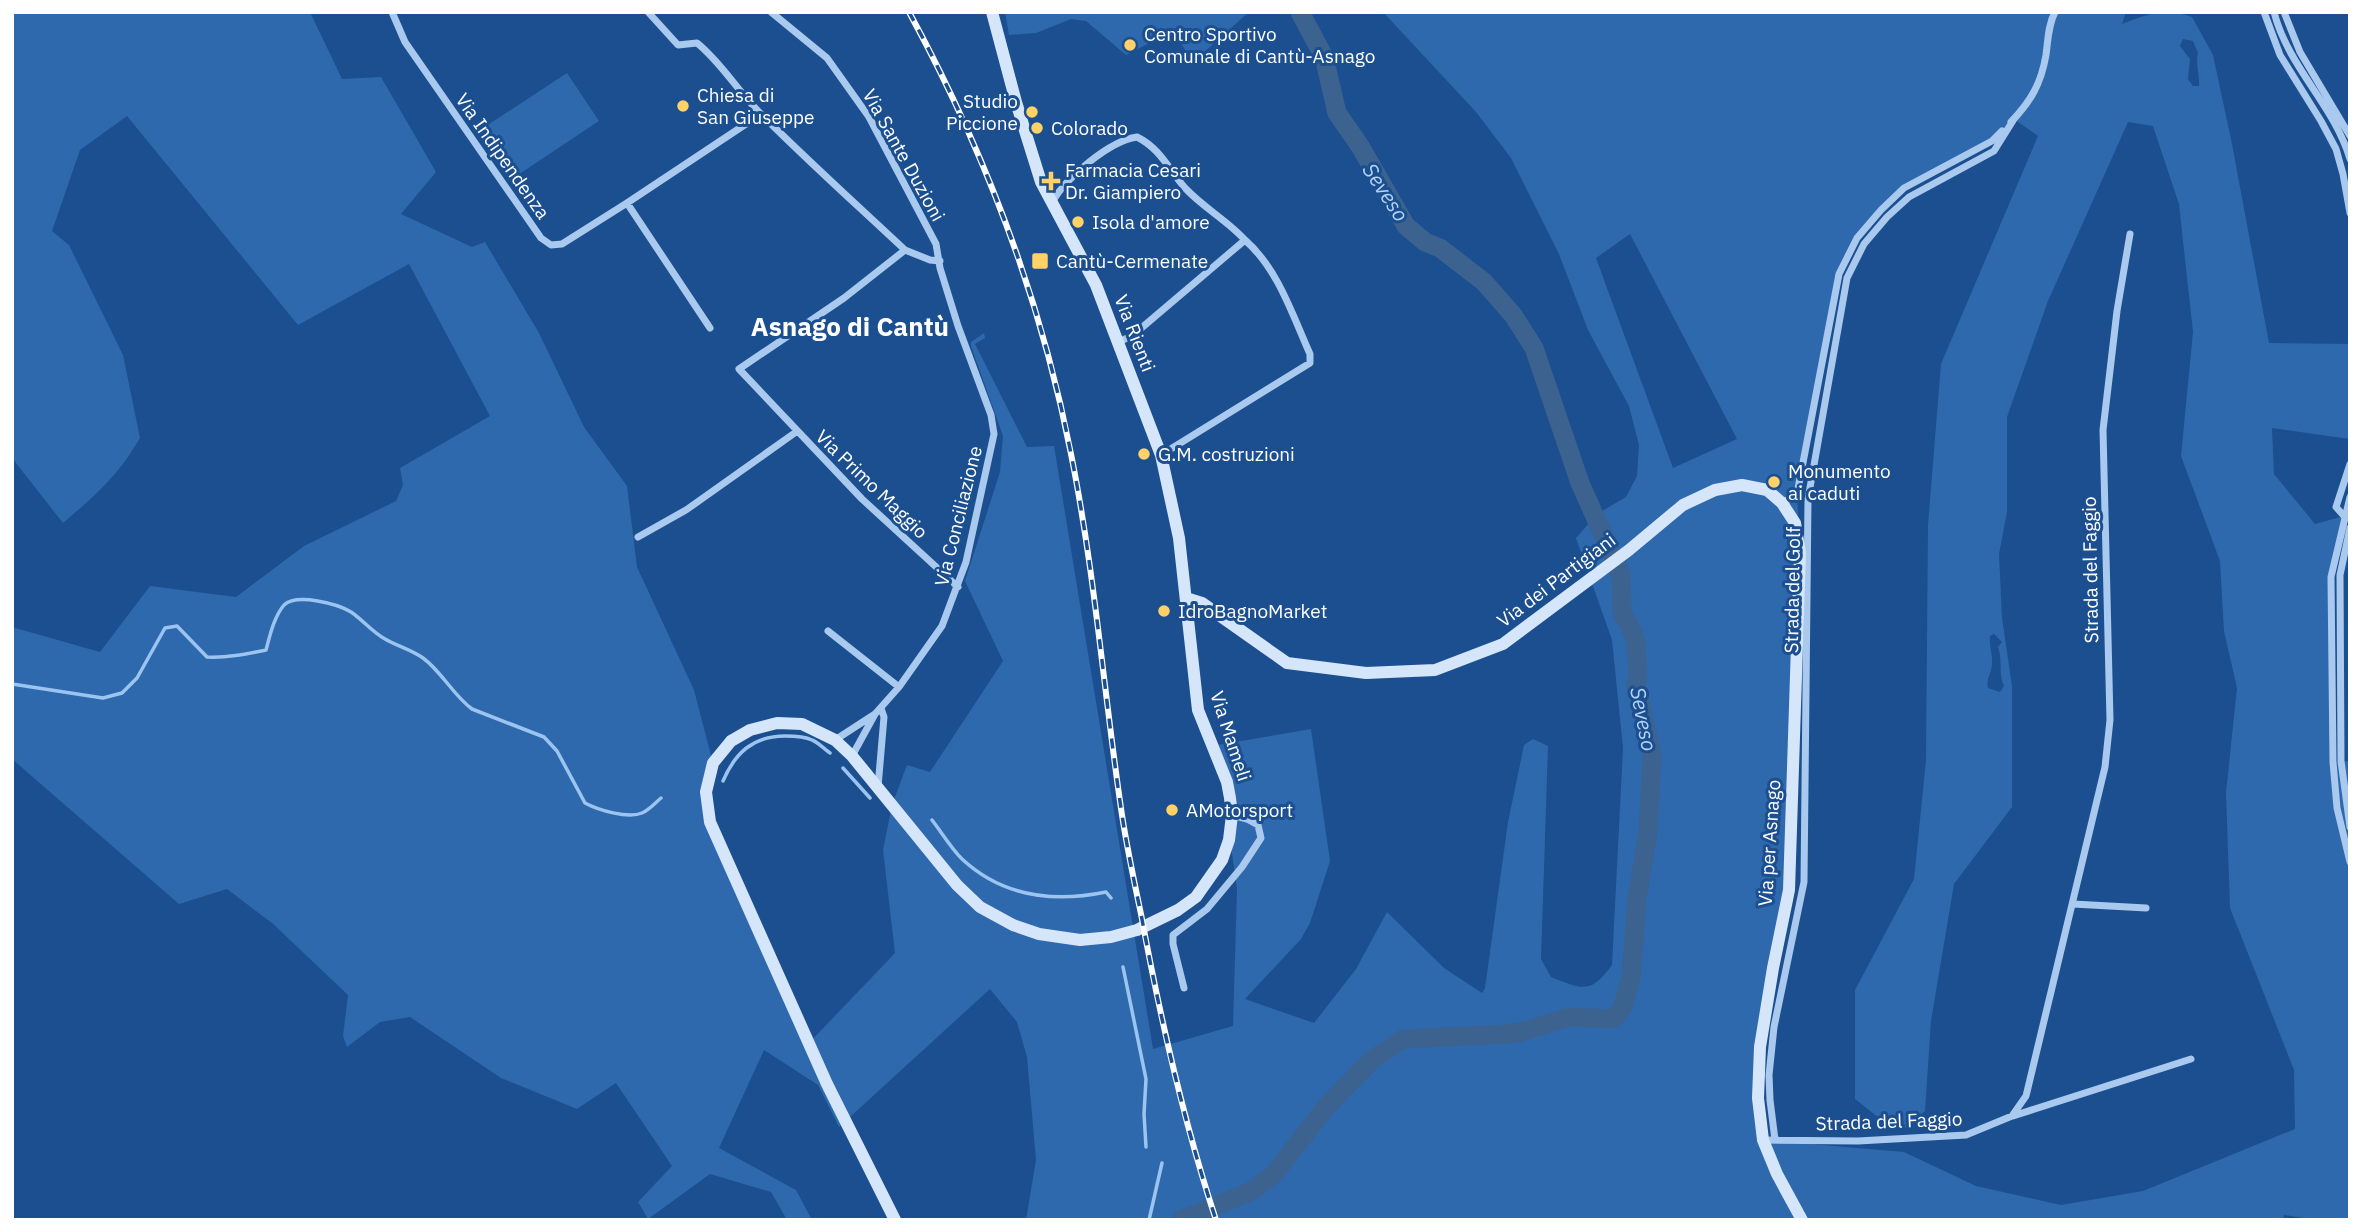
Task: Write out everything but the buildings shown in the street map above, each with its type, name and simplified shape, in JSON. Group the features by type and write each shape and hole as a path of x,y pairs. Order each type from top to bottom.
{"main road":[{"name":"Via Rienti","path":"992,12 1036,169 1096,285 1161,455 1179,538 1186,598"},
{"name":"Via dei Partigiani","path":"1186,598 1202,603 1287,663 1366,673 1435,670 1503,644 1629,550 1684,505 1715,490 1742,485 1767,490 1782,503"},
{"name":"Via per Asnago","path":"1782,503 1795,523 1799,566 1789,890 1760,1047 1758,1098 1777,1174 1802,1220"},
{"name":"Via Mameli","path":"895,1220 827,1084 710,822 706,792 713,763 731,741 750,730 777,723 802,723 835,740 852,756 957,885 980,907 1013,925 1039,934 1080,940 1111,937 1137,930 1178,910 1196,897 1222,860 1229,840 1232,815 1227,782 1198,709 1186,598"}],"street":[{"name":"Via Indipendenza","path":"392,12 405,42 545,242 556,245 562,243 627,204 761,114"},
{"path":"648,12 678,45 697,43 714,57 735,86 761,114 905,250 940,261"},
{"name":"Via Sante Duzioni","path":"771,12 828,58 869,117 936,244 940,261"},
{"name":"Strada del Golf","path":"1782,503 1797,494 1839,274 1857,238 1881,209 1904,188 1992,141 2014,119 2033,97 2045,60 2051,20 2055,12"},
{"path":"2264,12 2280,55 2336,149 2350,213"},
{"path":"2274,12 2291,57 2332,120 2350,159"},
{"path":"2284,12 2300,52 2350,136"},
{"name":"Strada del Golf","path":"1769,1140 1769,1075 1774,1027 1804,881 1808,499 1847,278 1864,244 1887,217 1909,197 1994,151 2014,119"},
{"path":"1052,202 1072,177 1118,142 1137,137 1151,144 1188,190 1234,227 1259,252 1280,288 1310,354 1310,363 1161,455"},
{"path":"627,204 710,328"},
{"name":"Strada del Faggio","path":"2012,1116 2026,1096 2105,767 2110,720 2103,430 2117,311 2130,234"},
{"path":"1118,342 1132,336 1245,240"},
{"name":"Via Primo Maggio","path":"905,250 844,298 738,369 862,499 958,587"},
{"name":"Via Conciliazione","path":"878,711 899,687 942,626 966,562 994,434 992,415 958,326 940,261"},
{"name":"Via Primo Maggio","path":"638,537 685,510 796,432"},
{"path":"2344,516 2336,508 2350,464"},
{"path":"2350,497 2331,577 2333,762 2337,808 2350,862"},
{"path":"2350,528 2340,575 2341,761 2350,827"},
{"path":"828,631 899,687"},
{"path":"835,740 878,711"},
{"path":"852,756 878,711"},
{"path":"878,711 884,717 878,787"},
{"path":"1184,988 1172,944 1173,935 1207,909 1242,867 1261,838 1258,825 1232,815"},
{"path":"2073,904 2146,908"},
{"name":"Strada del Faggio","path":"1769,1140 1858,1140 1966,1135 2012,1116 2191,1059"}],"shaded area":[{"path":"12,12 310,12 342,79 381,77 436,172 401,214 472,247 485,242 539,333 584,427 627,486 637,567 694,690 713,763 707,806 809,1043 895,953 883,850 892,805 907,765 930,772 1003,661 965,581 1000,472 1003,436 971,346 971,342 984,333 985,338 975,344 1027,447 1054,446 1153,1049 1233,1026 1237,889 1217,745 1311,729 1330,861 1310,923 1301,939 1245,999 1314,1023 1356,969 1387,912 1444,968 1482,993 1485,988 1508,822 1524,745 1533,739 1548,746 1541,959 1551,977 1585,987 1598,981 1612,965 1623,748 1612,640 1576,538 1597,514 1626,497 1637,476 1639,445 1629,406 1588,330 1559,254 1511,158 1476,112 1383,12 2126,12 2122,24 2157,13 2183,14 2192,17 2213,55 2269,343 2350,344 2350,439 2272,428 2274,474 2315,524 2344,516 2331,577 2333,762 2350,761 2350,1220 2317,1220 2284,1215 2283,1220 1026,1220 1036,1160 1027,1057 1017,1022 990,989 839,1127 818,1085 764,1050 719,1148 796,1190 812,1220 787,1220 771,1192 710,1174 648,1219 638,1202 672,1166 616,1083 577,1109 501,1078 410,1017 380,1022 347,1047 343,1036 348,995 272,923 227,889 179,904 12,759 12,627 100,652 150,586 236,597 304,546 396,501 403,485 400,468 490,416 409,264 298,325 127,116 80,150 52,231 69,245 123,355 140,438 106,484 63,523 12,458","holes":["2183,39 2193,41 2198,53 2199,86 2193,86 2188,79 2190,59 2180,46","2014,119 2038,136 1941,364 1928,525 1926,760 1914,879 1855,990 1855,1099 1888,1125 1907,1128 1925,1111 1931,1021 1954,884 2012,807 2012,686 2002,618 1999,554 2007,512 2007,417 2048,301 2128,122 2153,126 2179,204 2193,332 2181,456 2220,561 2224,631 2237,688 2226,793 2230,908 2294,1070 2295,1129 2143,1191 2061,1205 1976,1186 1904,1152 1764,1140 1760,1047 1789,890 1800,553 1797,494 1839,274 1857,238 1904,188 1992,141","1630,234 1737,439 1673,468 1596,258","1994,634 2002,642 1998,647 2004,686 2000,692 1988,688 1992,661 1990,636"]},
{"name":"Centro Sportivo Comunale di Cantù-Asnago","path":"1005,12 1249,12 1193,62 1173,31 1126,55 1086,21 1071,19 1036,33 1009,35"},
{"path":"567,73 599,121 509,181 477,132"}],"waterway":[{"name":"Seveso","path":"1181,1220 1252,1191 1273,1175 1327,1106 1372,1060 1403,1039 1508,1034 1570,1017 1613,1019 1622,1009 1631,978 1637,899 1648,832 1652,756 1636,685 1636,644 1622,613 1621,575 1580,483 1534,348 1513,315 1484,282 1406,226 1360,146 1337,113 1324,57 1300,12"},
{"path":"12,684 103,698 122,693 137,678 165,628 177,626 207,657 244,654 266,650 275,621 284,605 298,600 318,601 351,612 380,636 423,658 472,709 544,737 557,751 585,803 613,813 636,815 661,798"},
{"path":"723,781 739,754 764,739 802,737 814,741 830,753"},
{"path":"843,768 870,798"},
{"path":"932,820 962,859 994,882 1030,894 1067,897 1106,892 1111,898"},
{"path":"1123,967 1146,1079 1146,1147"},
{"path":"1149,1220 1162,1163"}],"railway":[{"path":"909,12 962,117 1007,227 1044,339 1059,396 1087,544 1128,852 1173,1068 1216,1220"}],"place":[{"name":"Centro Sportivo Comunale di Cantù-Asnago","path":"1130,45"},
{"name":"Chiesa di San Giuseppe","path":"683,106"},
{"name":"Studio Piccione","path":"1032,112"},
{"name":"Colorado","path":"1037,128"},
{"name":"Farmacia Cesari Dr. Giampiero","path":"1051,181"},
{"name":"Isola d'amore","path":"1078,222"},
{"name":"Cantù-Cermenate","path":"1040,261"},
{"name":"G.M. costruzioni","path":"1144,454"},
{"name":"Monumento ai caduti","path":"1774,482"},
{"name":"IdroBagnoMarket","path":"1164,611"},
{"name":"AMotorsport","path":"1172,810"}],"district":[{"name":"Asnago di Cantù","path":"850,326"}]}
